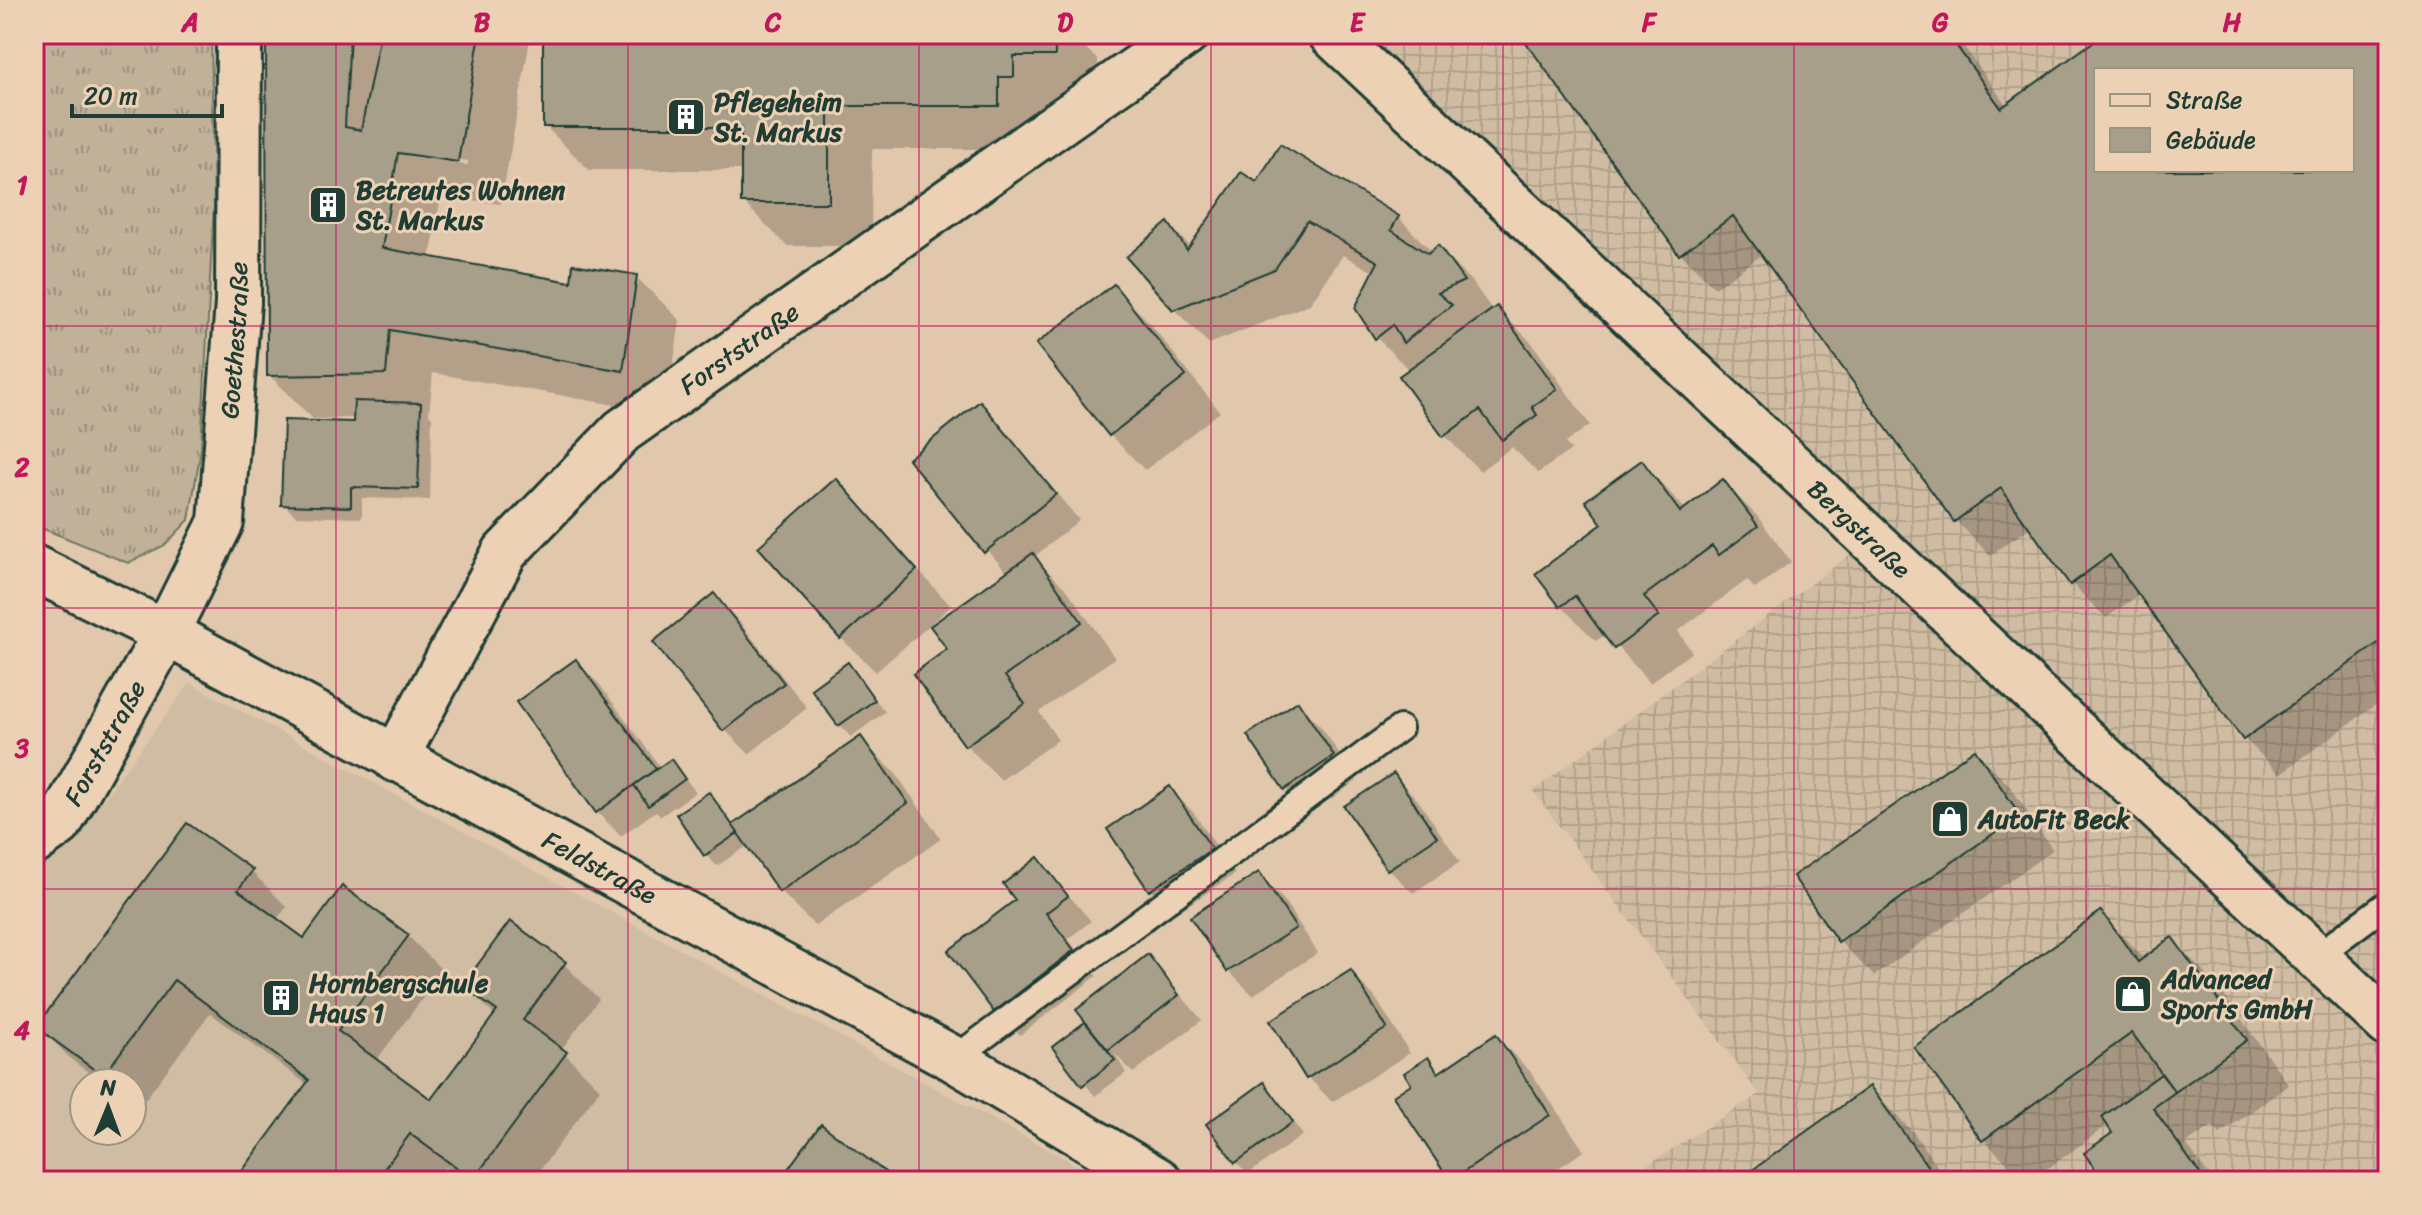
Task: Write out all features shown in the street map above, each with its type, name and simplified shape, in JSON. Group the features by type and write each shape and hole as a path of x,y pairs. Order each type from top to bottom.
{"street":[{"name":"Goethestraße","path":"166,633 221,522 238,303 239,34"},
{"name":"Forststraße","path":"395,759 505,552 622,431 1186,34"},
{"name":"Bergstraße","path":"1331,34 2388,1024"},
{"name":"Feldstraße","path":"34,568 166,633 954,1059 1159,1181"},
{"name":"Forststraße","path":"34,842 59,824 166,633"}],"lane":[{"path":"954,1059 1400,728"},
{"path":"2317,956 2388,903"}],"shaded area":[{"path":"1364,34 2388,34 2388,1181 1622,1181 1759,1094 1533,791 1856,550"},
{"path":"190,683 1106,1181 43,1181 34,1175 34,866 75,837"}],"green space":[{"path":"34,34 211,34 214,205 201,449 189,520 165,545 128,563 34,525"}],"building":[{"name":"Betreutes Wohnen St. Markus","path":"266,34 350,34 345,127 361,130 380,34 480,34 458,162 398,153 382,248 571,282 573,264 637,275 623,371 390,330 386,374 267,376"},
{"name":"Pflegeheim St. Markus","path":"543,34 1055,34 1055,56 1014,56 1014,77 999,77 999,106 829,106 829,203 741,203 741,127 543,127"},
{"path":"1520,34 1948,34 2001,108 2104,34 2388,34 2388,636 2243,740 2110,555 2070,585 2001,488 1954,522 1733,216 1679,255"},
{"path":"1280,144 1399,216 1391,230 1428,254 1438,245 1464,281 1438,293 1452,305 1403,343 1393,325 1375,339 1355,308 1378,262 1307,221 1275,269 1173,310 1126,257 1168,222 1187,250 1241,172 1257,182"},
{"path":"1114,284 1186,376 1109,436 1036,344"},
{"path":"1497,306 1557,389 1532,407 1537,415 1502,440 1480,410 1443,437 1399,376"},
{"path":"354,401 421,403 418,489 351,487 351,507 281,505 284,420 353,422"},
{"path":"980,401 1056,494 984,553 908,459"},
{"path":"1642,460 1680,512 1723,479 1758,526 1719,555 1712,546 1644,596 1659,616 1614,649 1575,596 1560,607 1535,574 1602,524 1585,501"},
{"path":"836,478 917,570 840,639 758,547"},
{"path":"1033,553 1082,622 1005,676 1025,704 965,746 913,674 947,649 930,626"},
{"path":"714,593 784,683 723,731 653,642"},
{"path":"576,659 656,769 596,813 516,702"},
{"path":"848,662 875,700 838,726 811,689"},
{"path":"1298,701 1334,756 1284,790 1247,735"},
{"path":"861,736 908,803 779,892 732,825"},
{"path":"1975,749 2020,815 1838,942 1793,876"},
{"path":"671,759 685,779 648,806 634,785"},
{"path":"1394,773 1437,837 1387,870 1344,806"},
{"path":"1170,786 1212,849 1149,891 1107,829"},
{"path":"709,792 738,833 704,856 676,814"},
{"name":"Hornbergschule Haus 1","path":"187,823 253,870 238,890 304,938 342,886 409,935 338,1031 431,1099 497,1011 462,986 510,921 566,962 523,1020 567,1052 473,1180 410,1134 375,1181 235,1181 309,1080 174,980 110,1067 91,1067 36,1027"},
{"path":"1038,857 1068,896 1046,913 1074,950 994,1012 948,951 1015,900 1003,884"},
{"path":"1259,872 1296,928 1227,972 1190,917"},
{"path":"2101,911 2138,962 2172,937 2247,1040 2175,1092 2132,1033 1982,1141 1914,1047"},
{"path":"1148,954 1179,995 1108,1050 1076,1010"},
{"path":"1351,970 1387,1028 1306,1079 1270,1021"},
{"path":"1085,1022 1115,1060 1082,1086 1052,1047"},
{"path":"1496,1034 1550,1115 1450,1181 1393,1096 1411,1084 1404,1073 1428,1057 1438,1073"},
{"path":"2161,1074 2175,1092 2153,1108 2202,1177 2196,1181 2084,1181 2097,1172 2084,1153 2112,1133 2102,1117"},
{"path":"1264,1082 1293,1122 1235,1163 1206,1124"},
{"path":"1870,1086 1938,1181 1737,1181"},
{"path":"821,1124 897,1181 779,1181"}],"place":[{"name":"Pflegeheim St. Markus","path":"686,117"},
{"name":"Betreutes Wohnen St. Markus","path":"328,205"},
{"name":"AutoFit Beck","path":"1950,819"},
{"name":"Advanced Sports GmbH","path":"2133,994"},
{"name":"Hornbergschule Haus 1","path":"281,998"}]}
